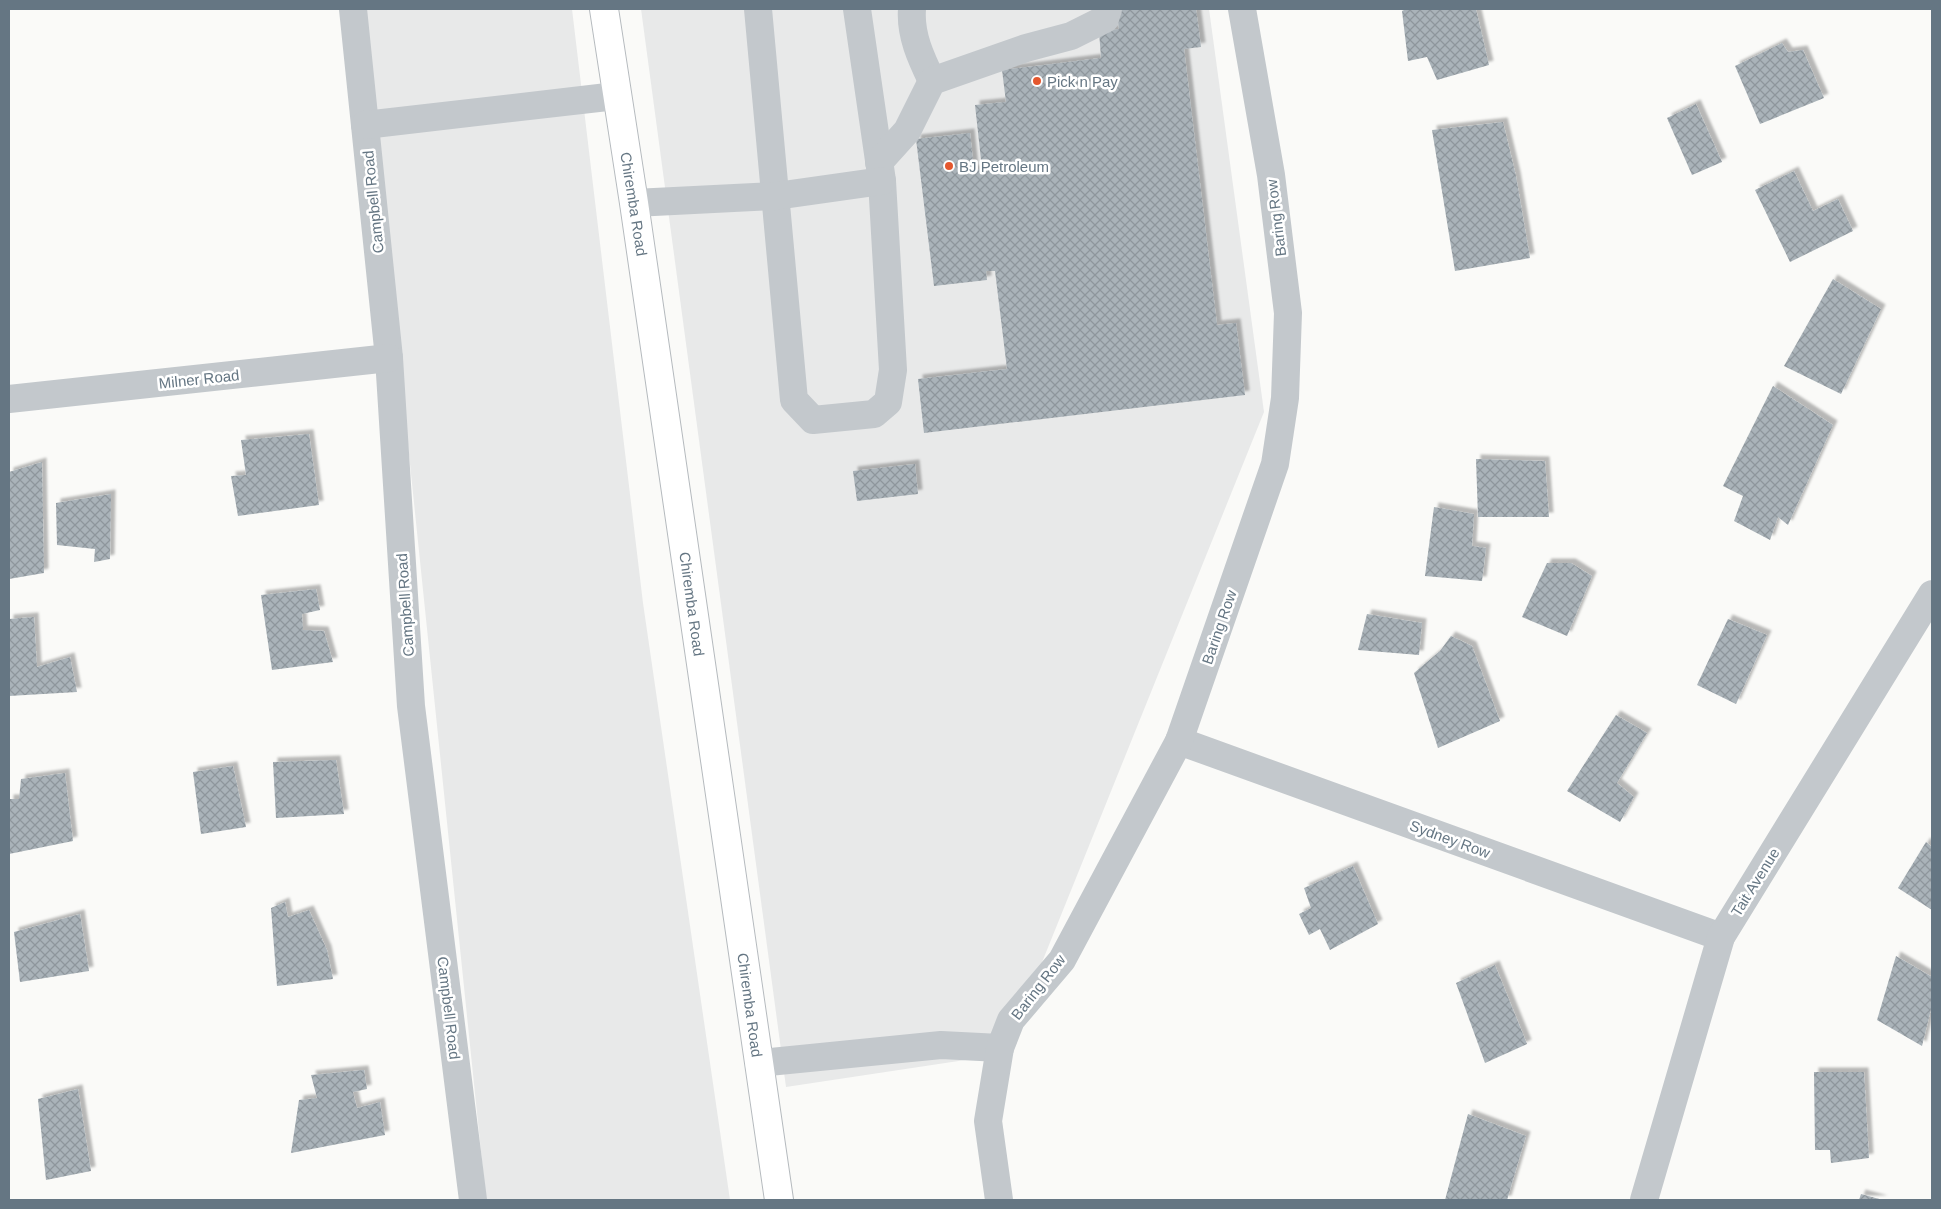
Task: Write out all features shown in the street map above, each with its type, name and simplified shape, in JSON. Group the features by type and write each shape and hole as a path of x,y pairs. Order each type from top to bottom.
{"main road":[{"name":"Chiremba Road","path":"604,9 616,96 634,202 779,1200"}],"street":[{"name":"Campbell Road","path":"353,9 389,358 411,706 473,1200"},
{"path":"758,9 794,400 812,420 874,414 888,402 894,370 881,172 857,9"},
{"path":"912,9 911,22 918,53 932,81"},
{"path":"634,202 776,196 881,172 906,131 932,81 1026,48 1071,36 1105,19 1108,9"},
{"name":"Baring Row","path":"999,1200 988,1121 1000,1048 1011,1020 1062,960 1178,741 1275,464 1285,398 1288,313 1271,175 1242,9"},
{"path":"365,124 616,96"},
{"name":"Milner Road","path":"9,399 389,358"},
{"name":"Tait Avenue","path":"1644,1200 1721,937 1932,594"},
{"name":"Sydney Row","path":"1178,741 1721,937"},
{"path":"759,1063 941,1044 1000,1048"}],"shaded area":[{"path":"363,9 572,9 643,603 730,1200 486,1200"},
{"path":"641,9 1209,9 1264,412 1005,1054 786,1087"}],"building":[{"path":"1116,9 1196,9 1201,47 1184,49 1217,325 1236,323 1245,395 924,433 918,379 1007,369 995,271 986,271 987,280 934,286 916,139 970,133 974,170 982,169 975,105 1006,102 1002,70 1101,58 1099,31 1119,29"},
{"path":"1406,9 1476,9 1489,65 1437,80 1427,57 1408,61 1402,11"},
{"path":"1782,43 1788,52 1803,50 1824,98 1760,124 1735,66"},
{"path":"1696,104 1722,162 1692,175 1667,118"},
{"path":"1503,122 1516,176 1530,258 1455,271 1432,130"},
{"path":"1794,171 1813,211 1838,199 1853,231 1790,262 1755,190"},
{"path":"1833,279 1881,309 1841,394 1784,366"},
{"path":"1773,386 1833,425 1788,525 1778,517 1770,540 1734,521 1743,496 1723,486"},
{"path":"309,434 319,505 238,516 231,476 246,475 241,440"},
{"path":"1476,459 1545,461 1549,517 1478,517"},
{"path":"42,462 44,573 9,579 9,472"},
{"path":"915,464 918,494 857,501 853,471"},
{"path":"111,494 110,559 94,562 95,549 57,545 56,503"},
{"path":"1434,507 1474,514 1472,546 1486,548 1482,581 1425,576"},
{"path":"1547,563 1571,563 1592,576 1567,636 1522,617"},
{"path":"316,589 320,610 302,614 303,630 324,631 333,662 272,670 261,595"},
{"path":"1367,614 1422,623 1419,655 1358,650"},
{"path":"34,617 37,667 70,657 77,692 9,696 9,619"},
{"path":"1728,619 1767,635 1736,704 1697,685"},
{"path":"1451,636 1472,646 1500,721 1438,748 1414,673 1440,651"},
{"path":"1616,715 1647,733 1617,783 1634,797 1620,822 1567,791"},
{"path":"336,760 344,814 276,818 273,762"},
{"path":"233,766 246,827 201,834 193,772"},
{"path":"65,773 73,841 9,854 9,799 19,799 21,779"},
{"path":"1926,842 1932,847 1932,910 1898,888"},
{"path":"1353,866 1378,924 1330,950 1320,929 1309,935 1299,914 1311,908 1304,888"},
{"path":"285,902 288,917 309,910 327,950 333,979 277,986 271,908"},
{"path":"80,914 89,971 20,982 14,932"},
{"path":"1896,956 1932,977 1932,1005 1922,1046 1877,1020"},
{"path":"1495,965 1527,1044 1485,1063 1456,983"},
{"path":"364,1070 367,1089 353,1092 357,1108 380,1102 385,1135 291,1153 299,1100 317,1098 311,1075"},
{"path":"1814,1072 1864,1072 1869,1158 1831,1163 1830,1150 1815,1150"},
{"path":"78,1089 91,1171 46,1180 38,1099"},
{"path":"1468,1114 1526,1136 1507,1200 1445,1200"},
{"path":"1861,1194 1883,1200 1859,1200"}],"place":[{"name":"Pick n Pay","path":"1037,81"},
{"name":"BJ Petroleum","path":"949,166"}]}
